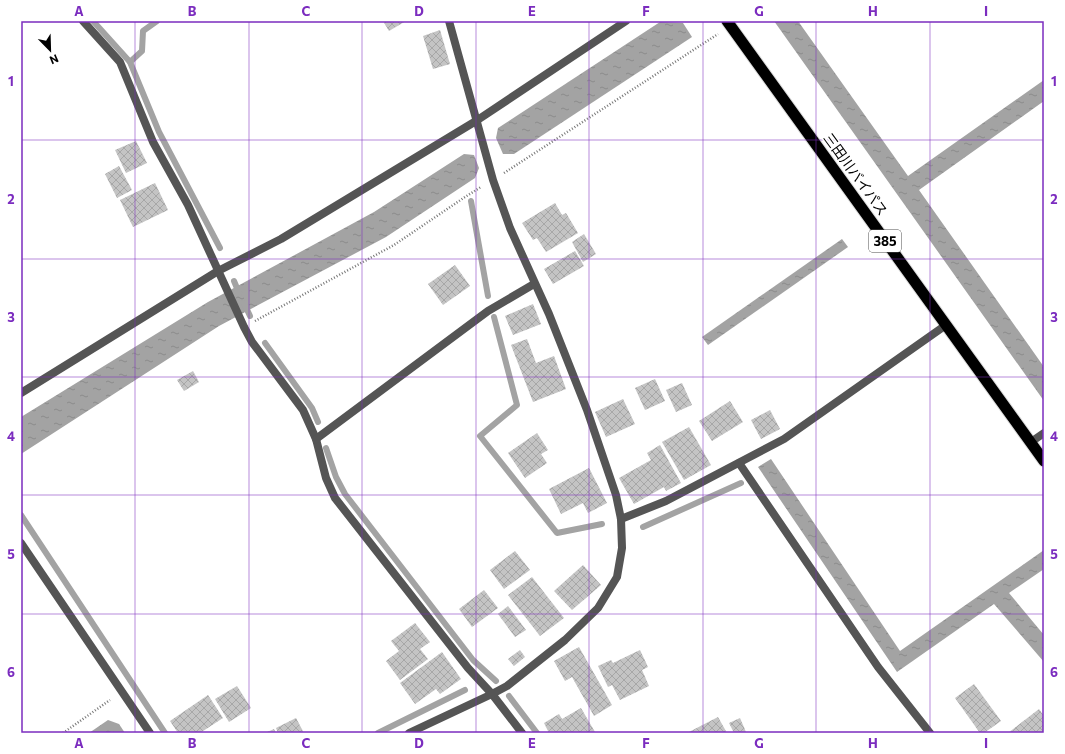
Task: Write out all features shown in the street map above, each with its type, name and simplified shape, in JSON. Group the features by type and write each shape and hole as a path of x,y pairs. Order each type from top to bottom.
{"highway":[{"name":"三田川バイパス","path":"727,21 1044,461"}],"street":[{"path":"83,21 120,62 153,142 188,205 252,342 303,410 316,439 326,478 335,498 468,668 492,694 522,733"},
{"path":"409,733 506,686 565,640 598,608 617,577 622,548 621,519 616,495 587,410 549,314 534,284 510,228 493,180 449,21"},
{"path":"21,393 218,271 280,239 476,121 626,21"},
{"path":"316,439 488,311 534,284"},
{"path":"621,519 666,501 784,438 946,324"},
{"path":"1031,442 1044,433"},
{"path":"739,463 878,667 930,733"},
{"path":"21,543 150,733"}],"path":[{"path":"63,733 122,692"}],"water":[{"path":"774,21 798,21 908,176 1044,80 1044,101 919,190 1044,367 1044,401"},
{"path":"660,22 683,23 692,37 514,154 503,154 496,138 498,128"},
{"path":"464,154 474,155 479,168 475,178 386,237 219,326 21,454 21,417 208,302 374,212"},
{"path":"842,239 848,247 708,345 702,337"},
{"path":"771,459 900,651 1044,550 1044,569 1009,593 1044,635 1044,662 994,604 897,672 758,467"},
{"path":"108,720 119,724 125,733 89,733"}],"building":[{"path":"383,21 406,21 389,31"},
{"path":"440,30 450,64 433,69 423,36"},
{"path":"136,141 147,163 126,173 115,150"},
{"path":"119,166 132,190 117,198 105,174"},
{"path":"155,183 168,210 133,227 120,200"},
{"path":"555,203 562,215 566,213 578,233 546,252 537,238 533,240 522,223"},
{"path":"584,234 596,254 583,262 572,242"},
{"path":"575,251 584,266 553,284 544,269"},
{"path":"455,265 470,286 443,305 428,284"},
{"path":"533,304 541,324 513,335 505,316"},
{"path":"527,339 536,363 554,356 566,389 533,402 511,345"},
{"path":"193,371 199,382 184,391 177,380"},
{"path":"655,379 665,401 645,410 635,388"},
{"path":"682,383 692,405 676,412 666,390"},
{"path":"623,399 635,424 606,437 595,412"},
{"path":"730,401 743,422 712,441 699,421"},
{"path":"770,410 780,429 761,439 751,420"},
{"path":"689,427 711,465 684,480 662,442"},
{"path":"537,433 548,450 541,454 547,463 525,478 508,453"},
{"path":"660,445 681,483 666,491 664,487 634,504 619,478 651,460 647,453"},
{"path":"589,468 607,503 588,513 583,503 561,514 549,489"},
{"path":"515,551 530,570 504,589 490,570"},
{"path":"583,565 601,585 572,610 554,591"},
{"path":"532,577 564,618 540,636 508,595"},
{"path":"484,590 498,608 472,627 459,609"},
{"path":"508,606 526,630 515,637 498,614"},
{"path":"415,623 430,642 420,649 428,659 400,680 386,661 399,651 391,641"},
{"path":"579,647 612,705 594,716 572,677 565,681 554,661"},
{"path":"520,650 525,657 514,666 508,659"},
{"path":"640,650 648,667 642,670 649,686 620,700 612,685 608,687 598,666 611,660 613,663"},
{"path":"442,652 461,679 440,694 436,689 415,704 400,683"},
{"path":"974,684 1001,721 984,733 980,733 955,698"},
{"path":"237,686 251,708 229,722 215,699"},
{"path":"208,695 223,718 200,733 178,733 170,721"},
{"path":"581,708 595,732 549,733 544,723 559,714 562,719"},
{"path":"1039,709 1044,716 1044,733 1008,733"},
{"path":"718,717 727,733 687,733"},
{"path":"296,718 304,733 278,733 276,728"},
{"path":"740,718 746,732 734,733 729,723"},
{"path":"274,729 276,733 265,733"}],"waterway":[{"path":"93,21 130,62 159,132 220,248"},
{"path":"130,62 142,51 143,31 157,21"},
{"path":"471,201 488,296"},
{"path":"234,281 239,293"},
{"path":"244,303 250,316"},
{"path":"494,317 517,405 480,436 557,533 602,524"},
{"path":"265,343 312,408 318,422"},
{"path":"326,448 336,477 345,494 473,660 496,681"},
{"path":"643,527 741,483"},
{"path":"21,515 165,733"},
{"path":"378,733 465,690"},
{"path":"509,696 537,733"}]}
